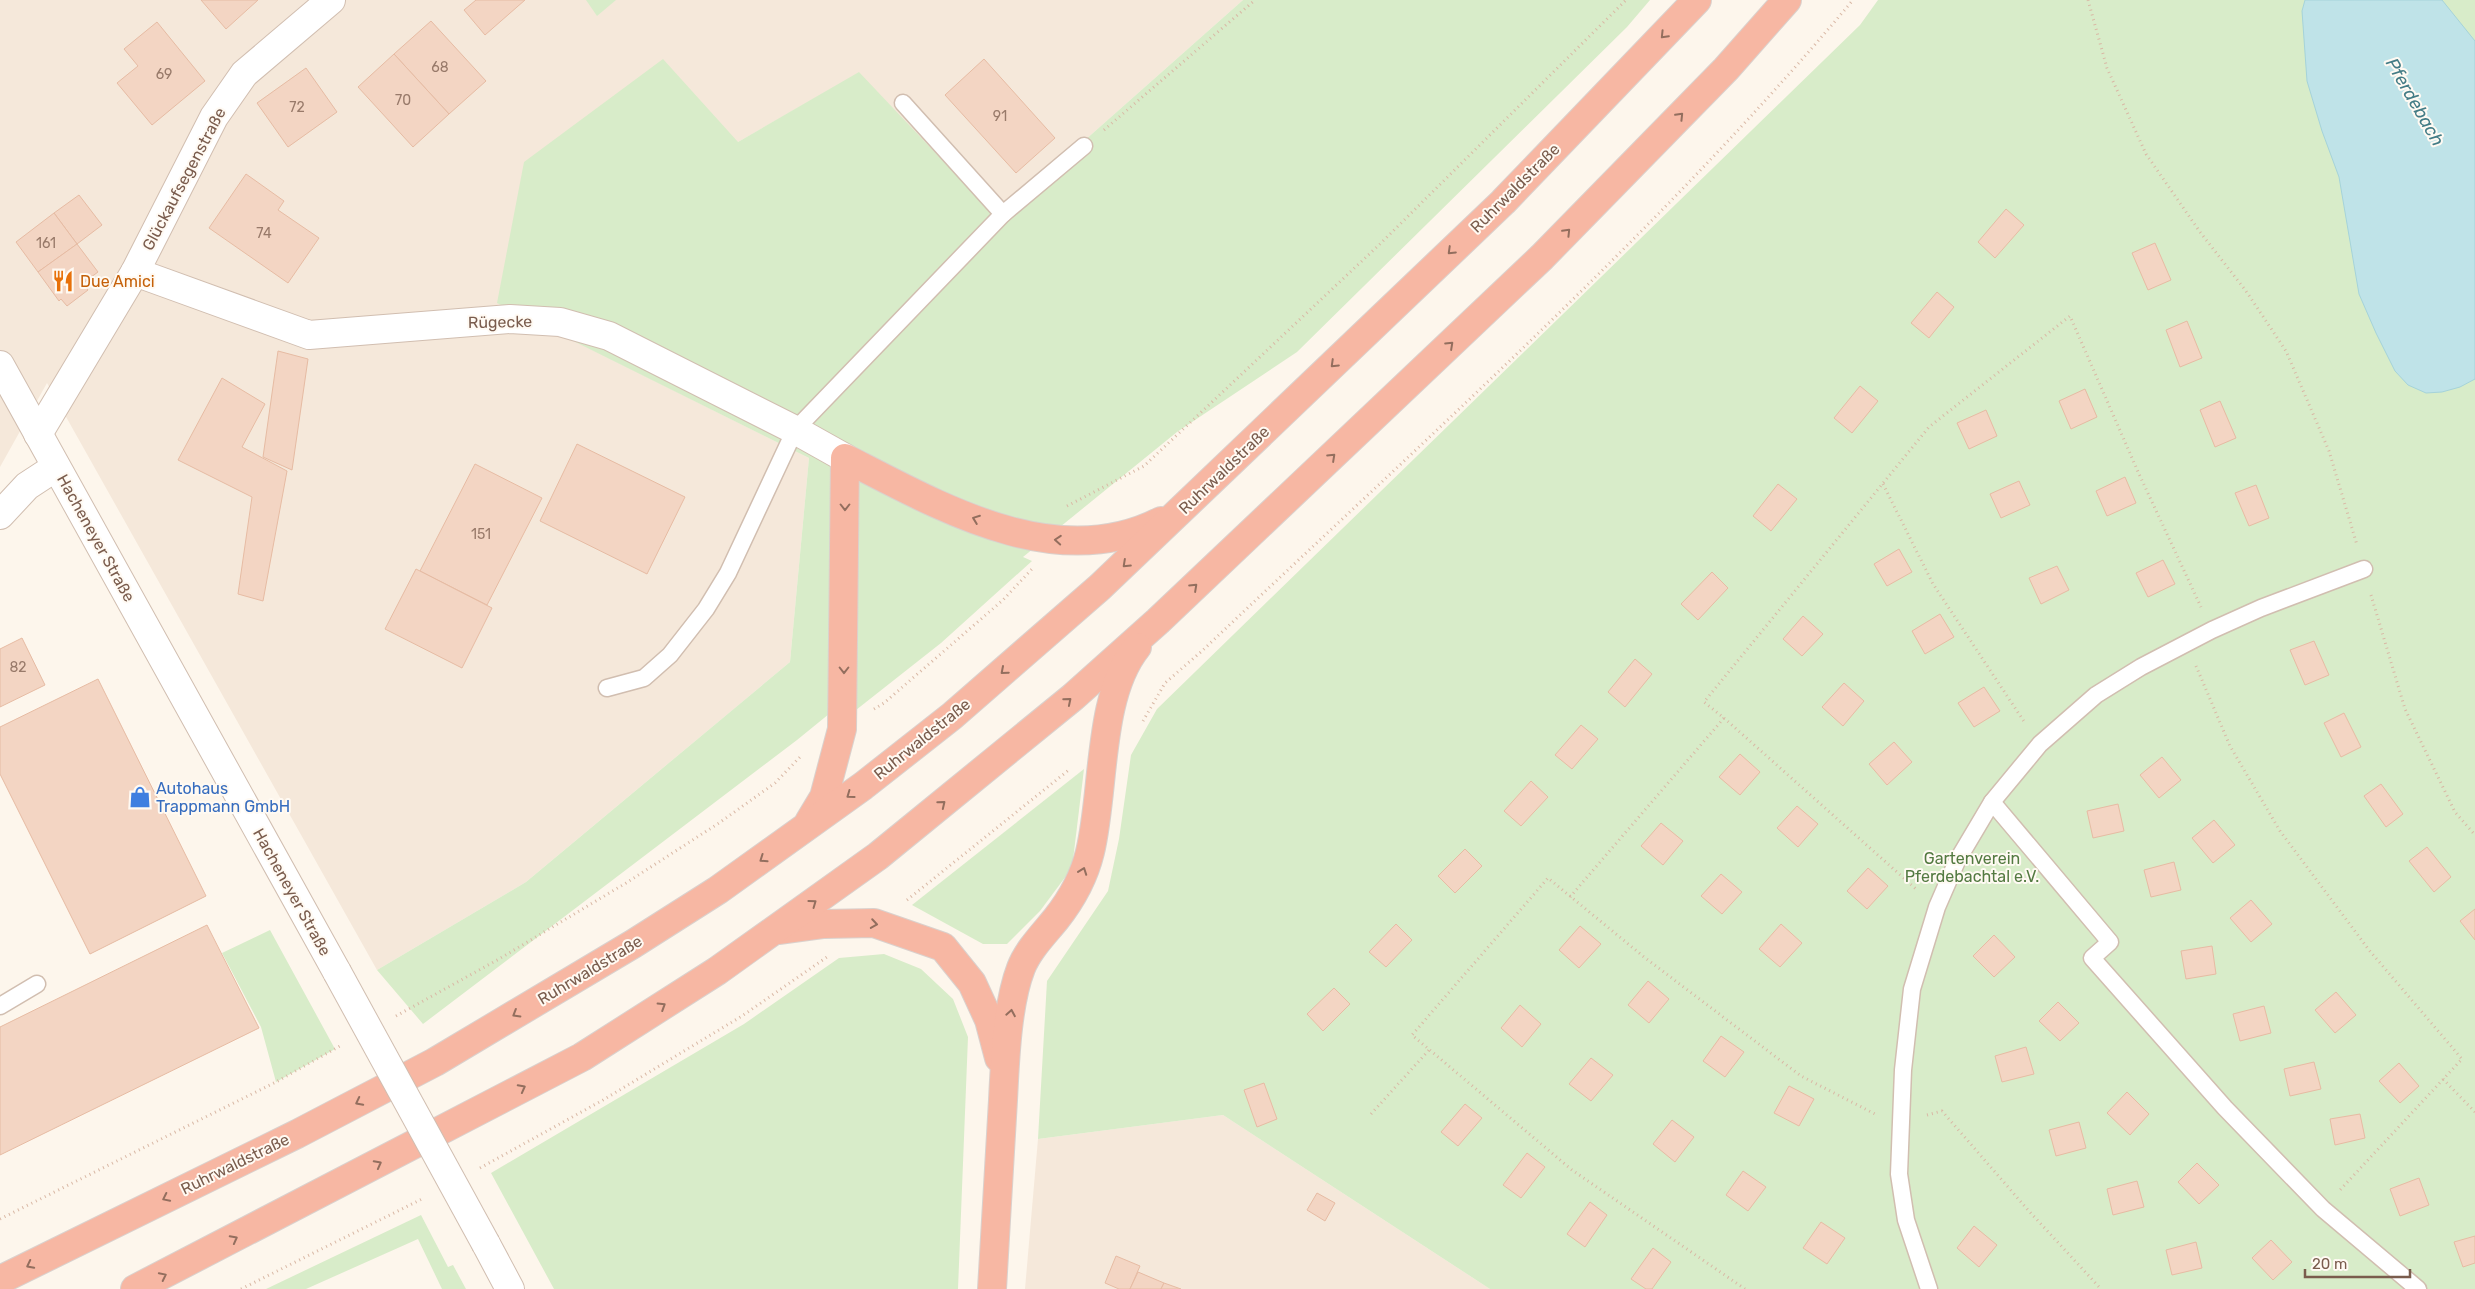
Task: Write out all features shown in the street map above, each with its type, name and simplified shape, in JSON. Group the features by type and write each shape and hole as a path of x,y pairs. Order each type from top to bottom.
{"highway":[{"name":"Ruhrwaldstraße","path":"0,1280 297,1134 435,1062 633,944 718,890 802,830 952,716 1100,587 1503,202 1697,0"},
{"path":"135,1289 191,1262 582,1057 717,971 878,856 1073,697 1158,621 1542,257 1726,69 1787,0"},
{"path":"802,830 824,797 842,729 845,458 963,515 995,527 1052,540 1106,539 1133,534 1186,506"},
{"path":"992,1289 1004,1079 1009,1025 1021,968 1035,945 1076,890 1090,853 1101,769 1115,695 1133,652 1158,621"},
{"path":"774,931 824,924 874,923 943,947 972,983 986,1013 1004,1079"}],"street":[{"name":"Glückaufsegenstraße","path":"38,434 135,272 214,118 244,74 330,0"},
{"name":"Rügecke","path":"135,272 309,335 510,319 560,322 609,336 795,430 845,458"},
{"name":"Hacheneyer Straße","path":"0,365 337,972 510,1289"},
{"path":"0,515 27,486 56,467"}],"lane":[{"path":"903,103 1003,214"},
{"path":"607,688 644,678 670,655 706,609 728,573 795,430 1003,214 1084,146"},
{"path":"1929,1289 1906,1220 1899,1174 1900,1122 1912,989 1937,907 1957,861 1992,802 2040,744 2096,695 2212,630 2261,608 2364,569"},
{"path":"1992,802 2110,942 2092,958 2225,1108 2323,1209 2418,1289"},
{"path":"0,1006 37,984"}],"path":[{"path":"1084,146 1255,0"},
{"path":"387,1021 500,959 680,848 775,783 813,743 842,729 884,703 1002,600 1044,557 1063,508 1144,466 1380,244 1626,0"},
{"path":"1139,727 1165,683 1202,652 1571,301 1746,123 1854,0"},
{"path":"2088,0 2107,68 2146,154 2286,351 2328,451 2404,708 2456,812 2475,835"},
{"path":"1937,907 1704,702 1928,427 2070,316 2139,474 2212,630"},
{"path":"1883,484 1933,584 2040,744"},
{"path":"2186,643 2230,746 2280,831 2369,950 2462,1059 2323,1209"},
{"path":"1570,896 1724,718"},
{"path":"903,903 1072,767"},
{"path":"1745,1289 1572,1170 1412,1035 1548,878 1644,958 1801,1076 1892,1124 1942,1111 2028,1210 2101,1289"},
{"path":"476,1170 604,1100 742,1016 827,956"},
{"path":"0,1219 276,1082 344,1044"},
{"path":"1370,1114 1429,1050"},
{"path":"2444,1079 2475,1112"},
{"path":"241,1289 425,1198"}],"shaded area":[{"path":"0,0 1243,0 997,218 859,73 738,142 498,303 809,458 790,662 526,882 377,970 47,383 0,467"},
{"path":"1223,1115 1490,1289 1025,1289 1038,1139"}],"green space":[{"path":"586,0 616,0 597,16"},
{"path":"1243,0 1650,0 1627,27 1297,352 1177,432 1023,557 1032,561 941,643 856,710 856,692 797,740 423,1024 377,970 526,882 790,662 809,458 497,303 524,162 663,59 738,142 859,72 997,218"},
{"name":"Gartenverein Pferdebachtal e.V.","path":"1878,0 2475,0 2475,1289 1490,1289 1223,1115 1038,1139 1047,981 1108,891 1119,839 1131,755 1157,709 1860,25"},
{"path":"1084,769 1072,868 1040,911 1007,944 983,944 912,905"},
{"path":"270,930 335,1049 276,1082 261,1027 222,953"},
{"path":"884,954 921,969 953,999 968,1037 958,1289 554,1289 491,1173 744,1024 839,958"},
{"path":"421,1215 448,1267 453,1265 466,1289 442,1289 418,1239 306,1289 266,1289"}],"water":[{"name":"Pferdebach","path":"2305,0 2442,0 2475,41 2475,379 2460,387 2442,392 2426,393 2408,385 2395,371 2359,294 2339,177 2322,131 2307,81 2302,11"}],"building":[{"path":"201,0 258,0 226,29"},
{"path":"476,0 525,0 485,35 464,10"},
{"path":"431,21 486,81 449,114 394,54"},
{"path":"157,22 205,81 152,125 117,83 138,66 124,49"},
{"path":"394,54 449,114 413,147 358,87"},
{"path":"984,59 1055,138 1016,173 945,95"},
{"path":"306,68 337,112 288,147 257,103"},
{"path":"246,174 284,201 278,210 319,238 288,283 209,228"},
{"path":"79,195 102,225 77,244 54,213"},
{"path":"2006,209 2024,225 1995,258 1978,242"},
{"path":"54,213 77,244 38,272 16,242"},
{"path":"2155,243 2171,280 2148,290 2132,253"},
{"path":"77,244 98,272 83,283 88,290 67,306 61,299 59,301 38,272"},
{"path":"1937,292 1954,307 1929,338 1911,323"},
{"path":"2187,321 2202,358 2180,367 2166,330"},
{"path":"278,351 308,359 292,470 263,457"},
{"path":"222,378 265,404 242,447 287,471 263,601 238,594 252,497 178,460"},
{"path":"1860,386 1878,401 1852,433 1834,418"},
{"path":"2085,389 2097,417 2071,429 2059,401"},
{"path":"2220,401 2236,438 2215,447 2200,410"},
{"path":"1986,410 1997,436 1969,449 1957,423"},
{"path":"577,444 685,497 647,574 540,521"},
{"path":"475,464 542,498 487,605 420,571"},
{"path":"2125,477 2136,503 2107,516 2096,491"},
{"path":"2019,481 2030,505 2001,518 1990,494"},
{"path":"1778,484 1797,499 1771,531 1753,516"},
{"path":"2256,485 2269,518 2249,526 2235,493"},
{"path":"1899,549 1912,572 1887,586 1874,564"},
{"path":"2163,560 2175,584 2148,597 2136,573"},
{"path":"2057,566 2069,590 2041,604 2029,578"},
{"path":"416,569 492,608 462,668 385,629"},
{"path":"1712,572 1728,588 1698,620 1681,604"},
{"path":"1940,614 1954,637 1925,654 1912,631"},
{"path":"1803,616 1823,634 1802,656 1783,639"},
{"path":"22,638 45,685 0,707 0,649"},
{"path":"2314,641 2329,675 2305,685 2290,650"},
{"path":"1635,659 1652,674 1625,707 1608,692"},
{"path":"98,679 206,896 90,954 0,774 0,727"},
{"path":"1844,683 1864,701 1843,726 1822,707"},
{"path":"1984,687 2000,711 1974,727 1958,703"},
{"path":"2344,713 2361,747 2341,757 2324,723"},
{"path":"1581,725 1598,739 1572,769 1555,755"},
{"path":"1894,742 1912,762 1887,785 1869,764"},
{"path":"1740,754 1760,772 1740,795 1719,777"},
{"path":"2162,757 2181,780 2159,798 2140,775"},
{"path":"1531,781 1548,797 1521,826 1504,811"},
{"path":"2381,784 2403,814 2386,827 2364,796"},
{"path":"2118,804 2124,831 2093,838 2087,811"},
{"path":"1797,806 1818,824 1798,847 1777,828"},
{"path":"2214,820 2235,845 2213,863 2192,838"},
{"path":"1661,823 1683,841 1663,865 1641,846"},
{"path":"2427,847 2451,877 2434,892 2409,861"},
{"path":"1465,849 1482,866 1455,893 1438,876"},
{"path":"2174,862 2181,890 2151,897 2144,870"},
{"path":"1868,868 1888,886 1867,909 1847,891"},
{"path":"1721,874 1742,892 1722,914 1701,896"},
{"path":"2251,900 2272,924 2251,942 2230,918"},
{"path":"2475,909 2475,940 2460,921"},
{"path":"1396,924 1412,940 1386,967 1369,952"},
{"path":"1781,924 1802,943 1780,967 1759,949"},
{"path":"207,925 259,1028 0,1155 0,1027"},
{"path":"1580,926 1601,944 1579,968 1559,950"},
{"path":"1994,935 2015,957 1994,977 1973,956"},
{"path":"2212,946 2216,974 2186,979 2181,951"},
{"path":"1648,981 1669,999 1649,1023 1628,1005"},
{"path":"1334,988 1350,1004 1323,1031 1307,1014"},
{"path":"2336,992 2356,1015 2335,1033 2315,1010"},
{"path":"2058,1002 2079,1023 2060,1041 2039,1021"},
{"path":"1520,1005 1541,1024 1522,1047 1501,1028"},
{"path":"2264,1006 2271,1033 2240,1041 2233,1014"},
{"path":"1721,1036 1744,1052 1725,1077 1703,1061"},
{"path":"2026,1047 2034,1074 2002,1082 1995,1056"},
{"path":"1591,1058 1613,1075 1591,1101 1569,1084"},
{"path":"2314,1062 2321,1089 2290,1096 2284,1069"},
{"path":"2399,1063 2419,1086 2400,1103 2379,1081"},
{"path":"1264,1083 1277,1119 1257,1127 1244,1090"},
{"path":"1789,1086 1814,1099 1799,1126 1774,1113"},
{"path":"2127,1092 2149,1114 2130,1135 2107,1113"},
{"path":"1465,1104 1482,1118 1458,1146 1441,1132"},
{"path":"2360,1114 2365,1138 2335,1145 2330,1119"},
{"path":"1672,1120 1694,1137 1675,1162 1653,1144"},
{"path":"2079,1122 2086,1148 2056,1156 2049,1130"},
{"path":"1527,1153 1545,1167 1521,1198 1503,1185"},
{"path":"2197,1163 2219,1185 2199,1204 2178,1182"},
{"path":"1743,1171 1766,1187 1748,1211 1726,1195"},
{"path":"2419,1178 2429,1205 2400,1216 2390,1189"},
{"path":"2137,1181 2144,1207 2113,1215 2107,1189"},
{"path":"1317,1193 1335,1203 1325,1221 1307,1210"},
{"path":"1590,1202 1607,1215 1585,1247 1567,1234"},
{"path":"1821,1222 1845,1238 1827,1264 1803,1248"},
{"path":"1974,1226 1997,1245 1979,1267 1957,1248"},
{"path":"2475,1236 2475,1263 2463,1267 2454,1242"},
{"path":"2271,1240 2292,1262 2273,1280 2252,1258"},
{"path":"2196,1242 2202,1268 2172,1275 2166,1250"},
{"path":"1653,1248 1671,1262 1652,1289 1646,1289 1631,1279"},
{"path":"1116,1256 1140,1266 1130,1289 1119,1289 1105,1283"},
{"path":"1138,1272 1164,1283 1161,1289 1130,1289"},
{"path":"1164,1283 1181,1289 1161,1289"}],"place":[{"name":"Due Amici","path":"63,281"},
{"name":"Autohaus Trappmann GmbH","path":"140,797"}]}
